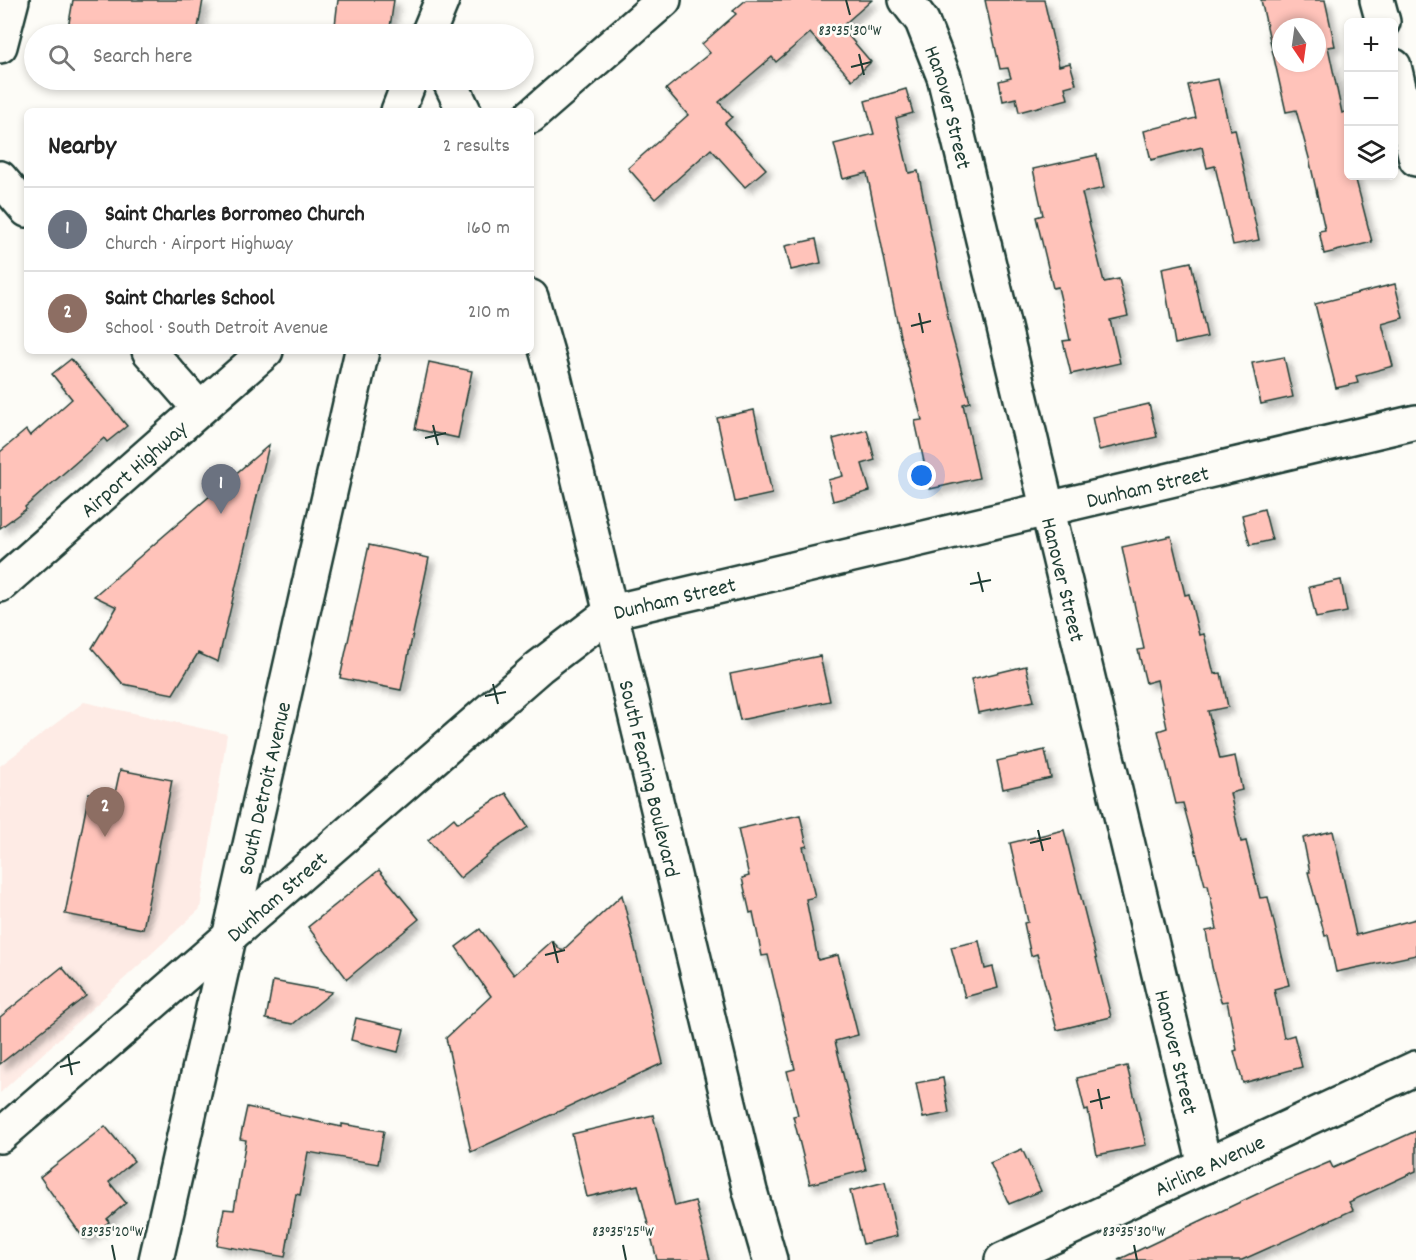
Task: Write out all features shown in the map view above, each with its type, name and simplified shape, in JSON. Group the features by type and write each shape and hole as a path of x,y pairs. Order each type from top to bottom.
{"street":[{"path":"0,46 12,0"},
{"path":"432,24 442,0"},
{"path":"441,24 442,0"},
{"path":"534,113 664,0"},
{"name":"Hanover Street","path":"906,0 922,21 944,77 1205,1166"},
{"path":"1377,0 1382,18"},
{"path":"1395,72 1416,159"},
{"path":"399,108 406,90"},
{"path":"454,90 463,108"},
{"path":"0,178 24,206"},
{"name":"South Fearing Boulevard","path":"534,307 554,376 750,1191 770,1260"},
{"path":"534,346 554,376"},
{"path":"152,354 199,408"},
{"name":"Airport Highway","path":"0,585 262,354"},
{"name":"South Detroit Avenue","path":"156,1260 361,354"},
{"name":"Dunham Street","path":"0,1136 539,667 611,612 1048,507 1416,422"},
{"name":"Airline Avenue","path":"1002,1260 1416,1068"}],"shaded area":[{"path":"84,702 227,734 200,909 0,1093 0,766"}],"building":[{"path":"73,0 203,0 199,24 69,24"},
{"path":"338,0 394,0 390,24 335,24"},
{"path":"746,0 872,0 841,27 871,62 852,80 810,33 776,62 772,57 719,102 732,117 725,123 766,169 745,187 711,149 655,199 628,168 688,115 666,89 710,53 702,44 736,14 733,11"},
{"path":"985,0 1044,0 1059,66 1070,63 1076,84 1065,87 1068,99 1019,112 1016,98 1003,101 999,81 1011,78 1008,68 1000,69"},
{"path":"1261,0 1325,0 1335,46 1328,47 1342,113 1344,112 1344,180 1356,180 1372,242 1324,254 1319,231 1325,230 1296,110 1286,112 1277,72 1326,72 1326,18 1272,18 1272,49"},
{"path":"1218,79 1230,130 1235,129 1259,240 1233,245 1215,166 1207,168 1202,147 1151,160 1144,131 1196,118 1188,85"},
{"path":"906,89 913,113 896,118 909,173 918,171 951,332 970,402 963,404 979,478 930,489 915,421 922,420 900,336 867,173 843,179 834,144 874,134 865,101"},
{"path":"1097,155 1104,188 1082,193 1104,282 1119,279 1128,316 1110,320 1120,363 1071,374 1063,341 1070,340 1058,287 1053,288 1036,217 1043,215 1033,169"},
{"path":"816,239 821,263 791,270 785,246"},
{"path":"1191,262 1207,337 1175,344 1162,268"},
{"path":"1395,284 1403,318 1382,324 1393,366 1356,376 1358,383 1336,388 1315,304"},
{"path":"1284,357 1293,397 1261,404 1252,363"},
{"path":"71,359 127,426 107,442 104,438 25,507 26,509 0,528 0,452 26,430 30,436 72,399 52,374"},
{"path":"429,362 472,371 458,438 415,429"},
{"path":"1149,404 1157,437 1099,450 1092,417"},
{"path":"754,410 772,494 735,502 717,418"},
{"path":"867,430 875,460 862,464 870,491 833,501 828,480 843,476 833,439"},
{"path":"269,445 218,662 198,653 173,694 123,684 92,648 117,607 94,596"},
{"path":"1264,509 1272,540 1250,545 1242,515"},
{"path":"1171,536 1185,595 1189,594 1199,635 1204,634 1214,674 1221,673 1228,707 1208,711 1220,759 1235,756 1242,790 1230,793 1241,842 1246,841 1260,898 1268,897 1289,985 1274,989 1284,1038 1294,1035 1302,1067 1243,1083 1234,1051 1237,1050 1227,1001 1221,1002 1212,967 1206,931 1217,929 1208,885 1205,885 1183,803 1176,804 1158,731 1167,728 1157,680 1146,683 1138,650 1144,649 1122,547"},
{"path":"369,545 429,558 401,690 340,678"},
{"path":"1341,580 1347,612 1316,618 1309,587"},
{"path":"820,656 830,701 740,720 730,674"},
{"path":"1026,666 1034,701 978,713 971,679"},
{"path":"1045,750 1051,778 1003,789 997,761"},
{"path":"120,770 172,780 143,929 65,914 89,793 114,798"},
{"path":"506,793 528,827 495,849 460,878 428,840 454,818 458,823"},
{"path":"800,815 807,846 803,847 815,897 806,899 818,960 838,955 858,1035 835,1041 866,1170 810,1184 793,1116 798,1115 787,1071 795,1069 768,955 762,956 753,912 750,913 742,878 749,876 738,829"},
{"path":"1064,830 1111,1017 1057,1030 1037,954 1031,956 1024,923 1028,922 1010,843"},
{"path":"1333,831 1356,935 1416,919 1416,955 1336,972 1328,935 1325,936 1308,872 1310,872 1303,838"},
{"path":"379,870 419,919 347,979 308,927"},
{"path":"622,895 663,1063 471,1152 446,1038 491,996 456,947 480,929 514,975 552,941 562,951"},
{"path":"979,941 985,969 993,967 998,988 965,997 951,947"},
{"path":"62,967 86,996 0,1064 0,1017"},
{"path":"273,981 332,992 293,1024 266,1019"},
{"path":"356,1018 404,1029 398,1052 351,1040"},
{"path":"1127,1066 1146,1145 1097,1155 1088,1110 1085,1111 1077,1078"},
{"path":"943,1078 949,1113 923,1118 916,1083"},
{"path":"247,1107 342,1127 342,1124 384,1131 378,1164 308,1152 300,1195 296,1194 285,1257 217,1245 224,1209 234,1210 246,1140 240,1139"},
{"path":"653,1115 675,1206 695,1201 710,1260 657,1260 638,1185 587,1197 572,1134"},
{"path":"105,1126 134,1161 109,1182 126,1203 107,1219 109,1222 84,1239 40,1177"},
{"path":"1416,1131 1416,1171 1349,1202 1353,1210 1242,1260 1118,1260 1276,1185 1330,1162 1333,1168"},
{"path":"1022,1149 1041,1191 1009,1204 990,1163"},
{"path":"885,1182 897,1236 863,1244 850,1191"}],"place":[{"name":"Saint Charles Borromeo Church","path":"221,514"},
{"name":"Saint Charles School","path":"105,837"}]}
